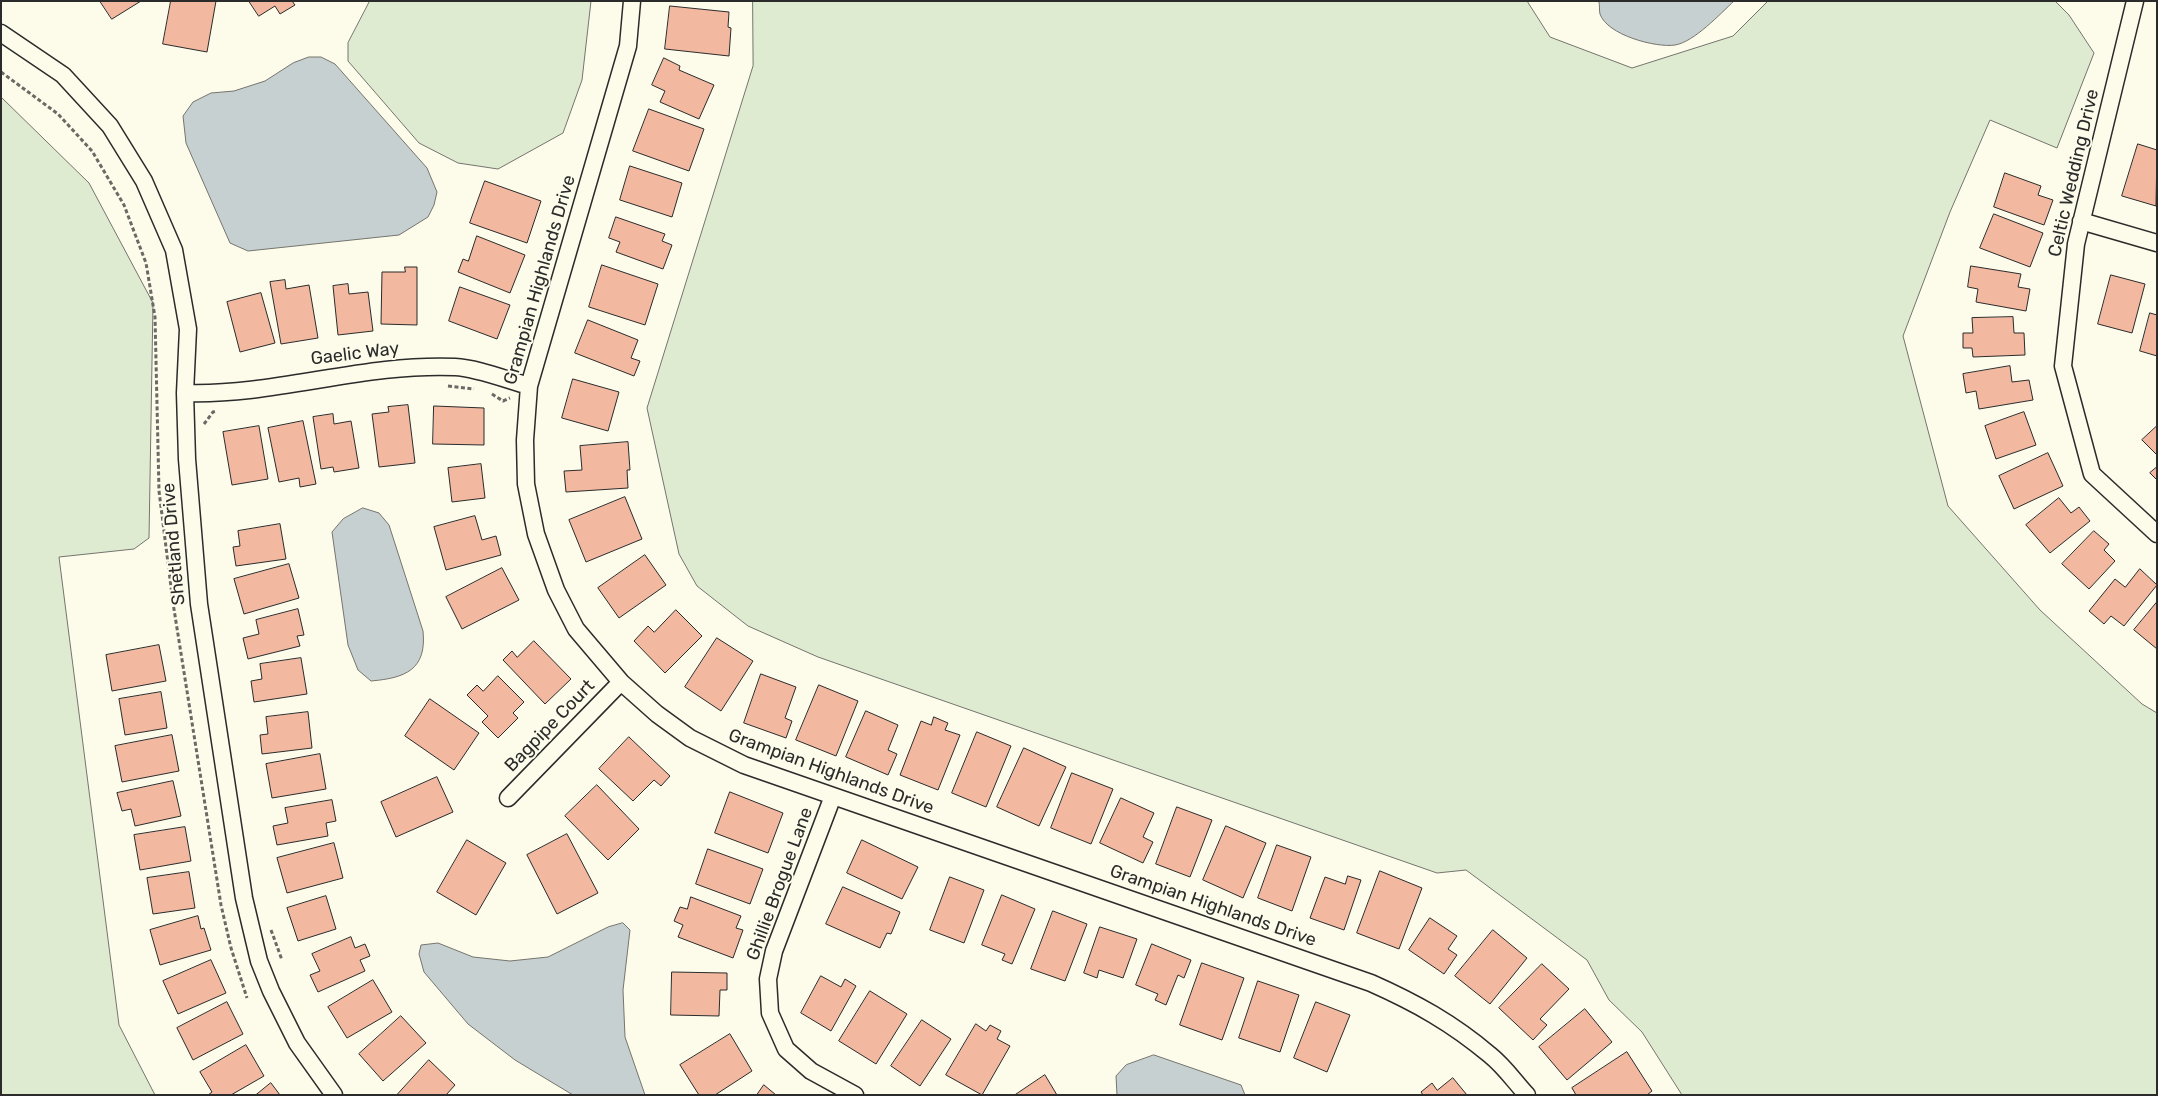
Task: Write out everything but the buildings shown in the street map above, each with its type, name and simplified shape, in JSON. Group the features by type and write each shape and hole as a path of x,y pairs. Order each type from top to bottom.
{"street":[{"name":"Grampian Highlands Drive","path":"632,1 628,46 529,386 525,440 526,484 536,534 556,590 576,628 621,682 657,714 690,738 744,765 1371,983 1422,1006 1454,1028 1492,1056 1527,1095"},
{"name":"Celtic Wedding Drive","path":"2135,1 2076,244 2063,366 2092,474 2157,534"},
{"name":"Shetland Drive","path":"1,33 63,75 110,126 144,181 174,250 188,329 185,393 187,459 199,604 244,898 259,961 270,991 297,1043 334,1095"},
{"path":"2081,221 2157,243"},
{"name":"Gaelic Way","path":"185,393 217,394 397,367 457,367 529,386"},
{"name":"Bagpipe Court","path":"508,798 621,682"},
{"name":"Ghillie Brogue Lane","path":"833,796 774,951 768,979 770,1013 786,1049 811,1071 855,1095"}],"path":[{"path":"1,72 58,114 92,151 124,205 146,263 155,317 159,491 173,603 221,905 231,948 247,998"},
{"path":"443,385 479,390"},
{"path":"488,391 503,401 529,386"},
{"path":"204,426 213,412 222,411"},
{"path":"270,926 282,960"}],"green space":[{"path":"370,1 591,1 582,80 563,133 498,169 458,163 419,143 348,61 348,43"},
{"path":"753,1 1527,1 1550,37 1632,68 1733,36 1768,1 2055,1 2069,15 2094,53 2057,148 1990,120 1950,212 1903,336 1948,506 2040,610 2142,704 2157,713 2157,1095 1682,1095 1642,1032 1609,1000 1587,960 1466,870 1437,873 818,657 748,626 697,586 679,554 647,408 753,66"},
{"path":"1,97 89,183 153,303 149,538 134,549 59,557 119,1025 155,1095 1,1095"}],"shaded area":[{"path":"1734,1 1690,39 1675,45 1667,45 1645,42 1622,34 1612,28 1604,21 1600,14 1599,2"},
{"path":"309,57 321,57 335,64 427,168 437,192 434,205 428,217 399,235 248,251 230,243 186,143 183,116 193,102 211,93 234,91 265,81 293,63"},
{"path":"363,508 379,513 389,525 423,631 421,655 411,670 394,677 371,681 358,670 348,645 332,532 343,519"},
{"path":"623,923 630,930 623,990 625,1037 645,1095 573,1095 515,1060 468,1024 424,972 419,954 421,945 438,943 473,957 510,961 548,957 608,927"},
{"path":"1154,1055 1241,1085 1245,1095 1117,1095 1116,1076 1126,1065"}]}
